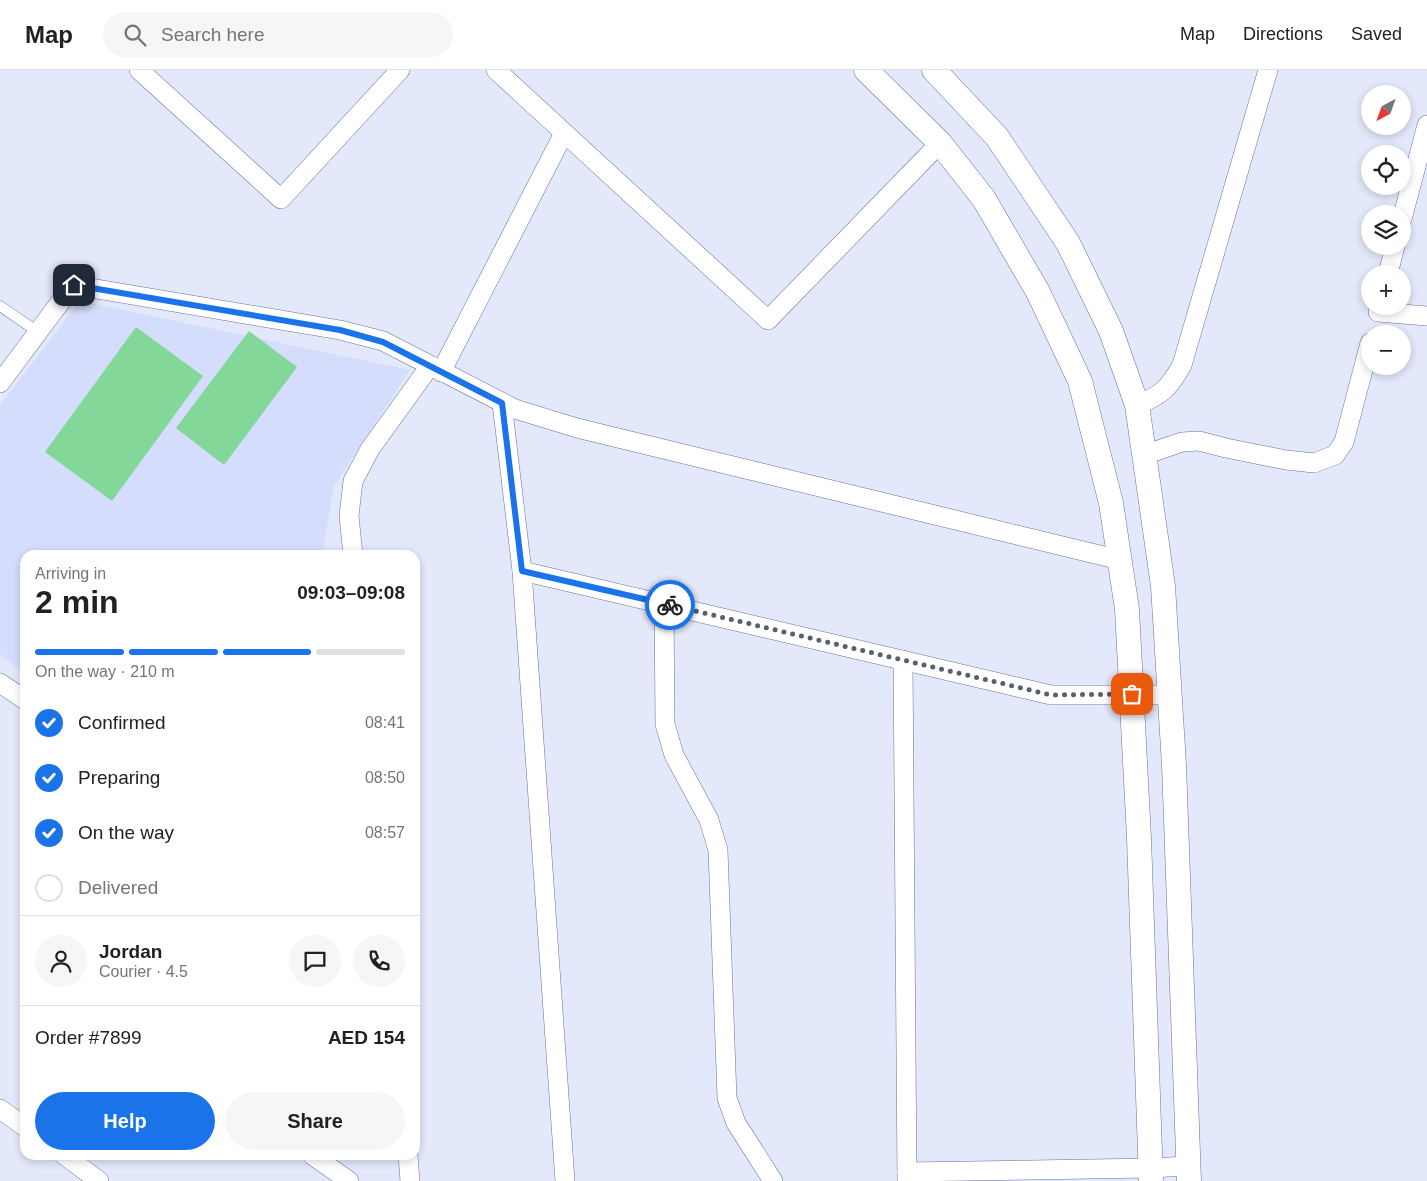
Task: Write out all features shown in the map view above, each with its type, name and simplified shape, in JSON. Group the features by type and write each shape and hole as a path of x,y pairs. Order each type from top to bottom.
{"street":[{"path":"140,70 281,199 400,70"},
{"path":"496,70 768,320 940,144"},
{"path":"866,70 940,144 989,208 1038,292 1080,381 1111,503 1127,609 1139,838 1151,1174"},
{"path":"903,660 907,1177 1188,1173 1174,765 1163,586 1137,405 1111,331 1068,243 997,137 934,70"},
{"path":"1137,405 1158,396 1173,381 1182,365 1268,70"},
{"path":"1405,205 1427,125"},
{"path":"352,550 349,516 353,481 370,449 436,369 564,133"},
{"path":"0,383 74,285 340,330 383,342 515,409 577,428 1120,560"},
{"path":"1411,314 1427,316"},
{"path":"1144,455 1182,442 1199,441 1269,457 1314,463 1335,454 1344,442 1362,375"},
{"path":"502,403 522,571 565,1181"},
{"path":"522,571 1051,695 1170,695"},
{"path":"664,604 665,724 674,755 709,820 718,850 727,1098 736,1123 773,1181"},
{"path":"0,683 20,697"},
{"path":"0,1109 20,1123"},
{"path":"71,1160 99,1181"},
{"path":"319,1160 348,1181"},
{"path":"408,1160 410,1181"}],"lane":[{"path":"0,306 38,332"}],"shaded area":[{"path":"80,301 410,370 334,486 323,550 20,550 20,669 0,655 0,405"}],"green space":[{"path":"136,327 203,376 112,501 45,452"},
{"path":"249,331 297,367 224,465 176,428"}],"way so far":[{"path":"670,605 1051,695 1132,694"}],"route":[{"path":"74,285 340,330 383,342 502,403 522,571 670,605"}]}
